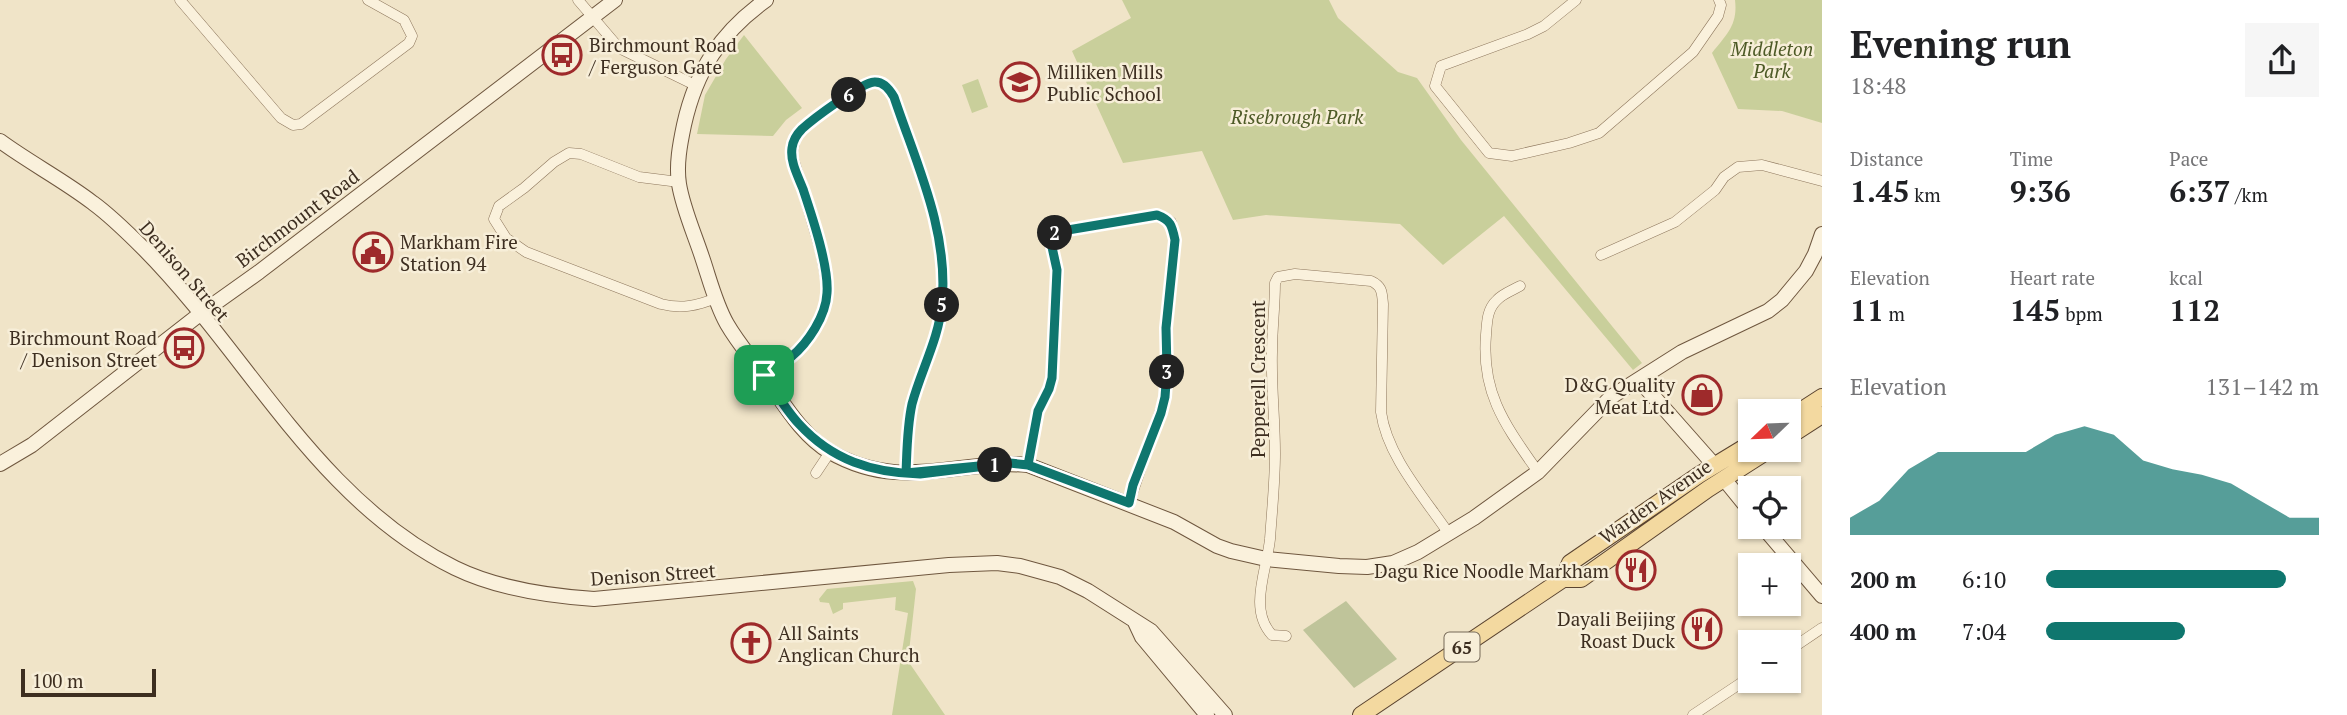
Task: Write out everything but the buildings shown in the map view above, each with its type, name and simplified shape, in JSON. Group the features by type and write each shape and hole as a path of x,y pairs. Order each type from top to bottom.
{"main road":[{"name":"Birchmount Road","path":"0,464 32,445 200,314 259,272 615,0"},
{"path":"766,0 748,12 707,59 695,85 681,141 679,182 684,204 728,326 798,423 830,452 868,467 906,473 1010,463 1028,465 1174,522 1217,546 1266,559 1339,566 1394,564 1449,534 1538,472 1601,406 1702,340 1768,311 1796,286 1815,254 1822,234"},
{"name":"Denison Street","path":"0,141 94,203 145,250 355,500 384,524 457,569 486,580 559,597 611,598 949,565 997,563 1020,566 1060,578 1112,605 1151,631 1225,715"},
{"path":"1639,380 1738,496"},
{"path":"1801,411 1822,397"},
{"path":"1801,429 1822,415"},
{"name":"Warden Avenue","path":"1719,472 1738,455"},
{"name":"Warden Avenue","path":"1361,715 1563,579 1570,563 1699,475 1719,472 1742,462"},
{"path":"1773,539 1822,596"},
{"name":"Denison Street","path":"1135,622 1142,637 1207,715"}],"street":[{"path":"180,0 281,118 293,125 301,124 319,113 409,43 412,36 404,20 368,0"},
{"path":"578,0 610,40 627,54 695,85"},
{"path":"1576,0 1544,26 1441,66 1435,86 1489,153 1512,156 1569,143 1598,133 1693,52 1718,16 1721,5 1719,0"},
{"path":"764,375 791,357 807,341 819,321 828,291 818,241 795,169 792,145 802,129 854,91 874,82 881,83 894,97 933,211 943,277 942,304 934,345 912,404 906,473"},
{"path":"679,182 639,177 582,153 569,153 499,206 494,219 506,238 532,255 661,304 677,308 716,298"},
{"path":"1601,256 1675,222 1715,190 1724,177 1738,167 1762,165 1822,181"},
{"path":"1028,465 1038,411 1052,378 1057,278 1053,237 1061,230 1157,215 1171,222 1175,240 1166,328 1165,397 1129,503"},
{"name":"Pepperell Crescent","path":"1266,559 1275,453 1272,351 1275,283 1279,277 1288,275 1371,281 1378,284 1381,290 1383,429 1395,455 1449,534"},
{"path":"1520,286 1497,299 1489,311 1485,341 1486,363 1494,405 1538,472"},
{"path":"816,472 830,452"},
{"path":"1266,559 1259,604 1260,617 1264,627 1272,635 1286,636"},
{"path":"1801,642 1822,628"},
{"path":"1693,715 1738,685"}],"green space":[{"name":"Risebrough Park","path":"1122,0 1329,0 1338,18 1398,72 1417,78 1461,140 1642,363 1633,370 1504,216 1443,265 1400,224 1266,215 1233,220 1202,151 1123,163 1072,51 1131,18"},
{"name":"Middleton Park","path":"1735,0 1822,0 1822,123 1782,111 1738,109 1712,53 1733,23"},
{"path":"744,35 802,108 786,120 773,136 697,134 705,95"},
{"path":"978,79 988,107 972,113 962,85"},
{"path":"913,581 916,589 908,661 945,715 892,715 908,613 895,610 896,597 843,603 843,609 833,614 829,603 820,602 819,599 827,589"},
{"path":"1346,601 1397,659 1354,688 1303,630"}],"place":[{"name":"Birchmount Road / Ferguson Gate","path":"562,55"},
{"name":"Milliken Mills Public School","path":"1020,82"},
{"name":"Markham Fire Station 94","path":"373,252"},
{"name":"Birchmount Road / Denison Street","path":"184,348"},
{"name":"D&G Quality Meat Ltd.","path":"1702,395"},
{"name":"Dagu Rice Noodle Markham","path":"1636,570"},
{"name":"Dayali Beijing Roast Duck","path":"1702,629"},
{"name":"All Saints Anglican Church","path":"751,643"}],"route":[{"path":"764,375 791,357 807,341 819,321 828,291 821,252 795,169 792,145 802,129 854,91 874,82 881,83 894,97 933,211 943,277 942,304 934,345 912,404 906,473 920,474 1010,463 1028,465 1129,503 1165,397 1166,328 1175,240 1173,227 1166,218 1157,215 1056,232 1052,247 1057,270 1052,378 1034,424 1028,465 1010,463 920,474 888,472 868,467 830,452 798,423 764,375"}]}
